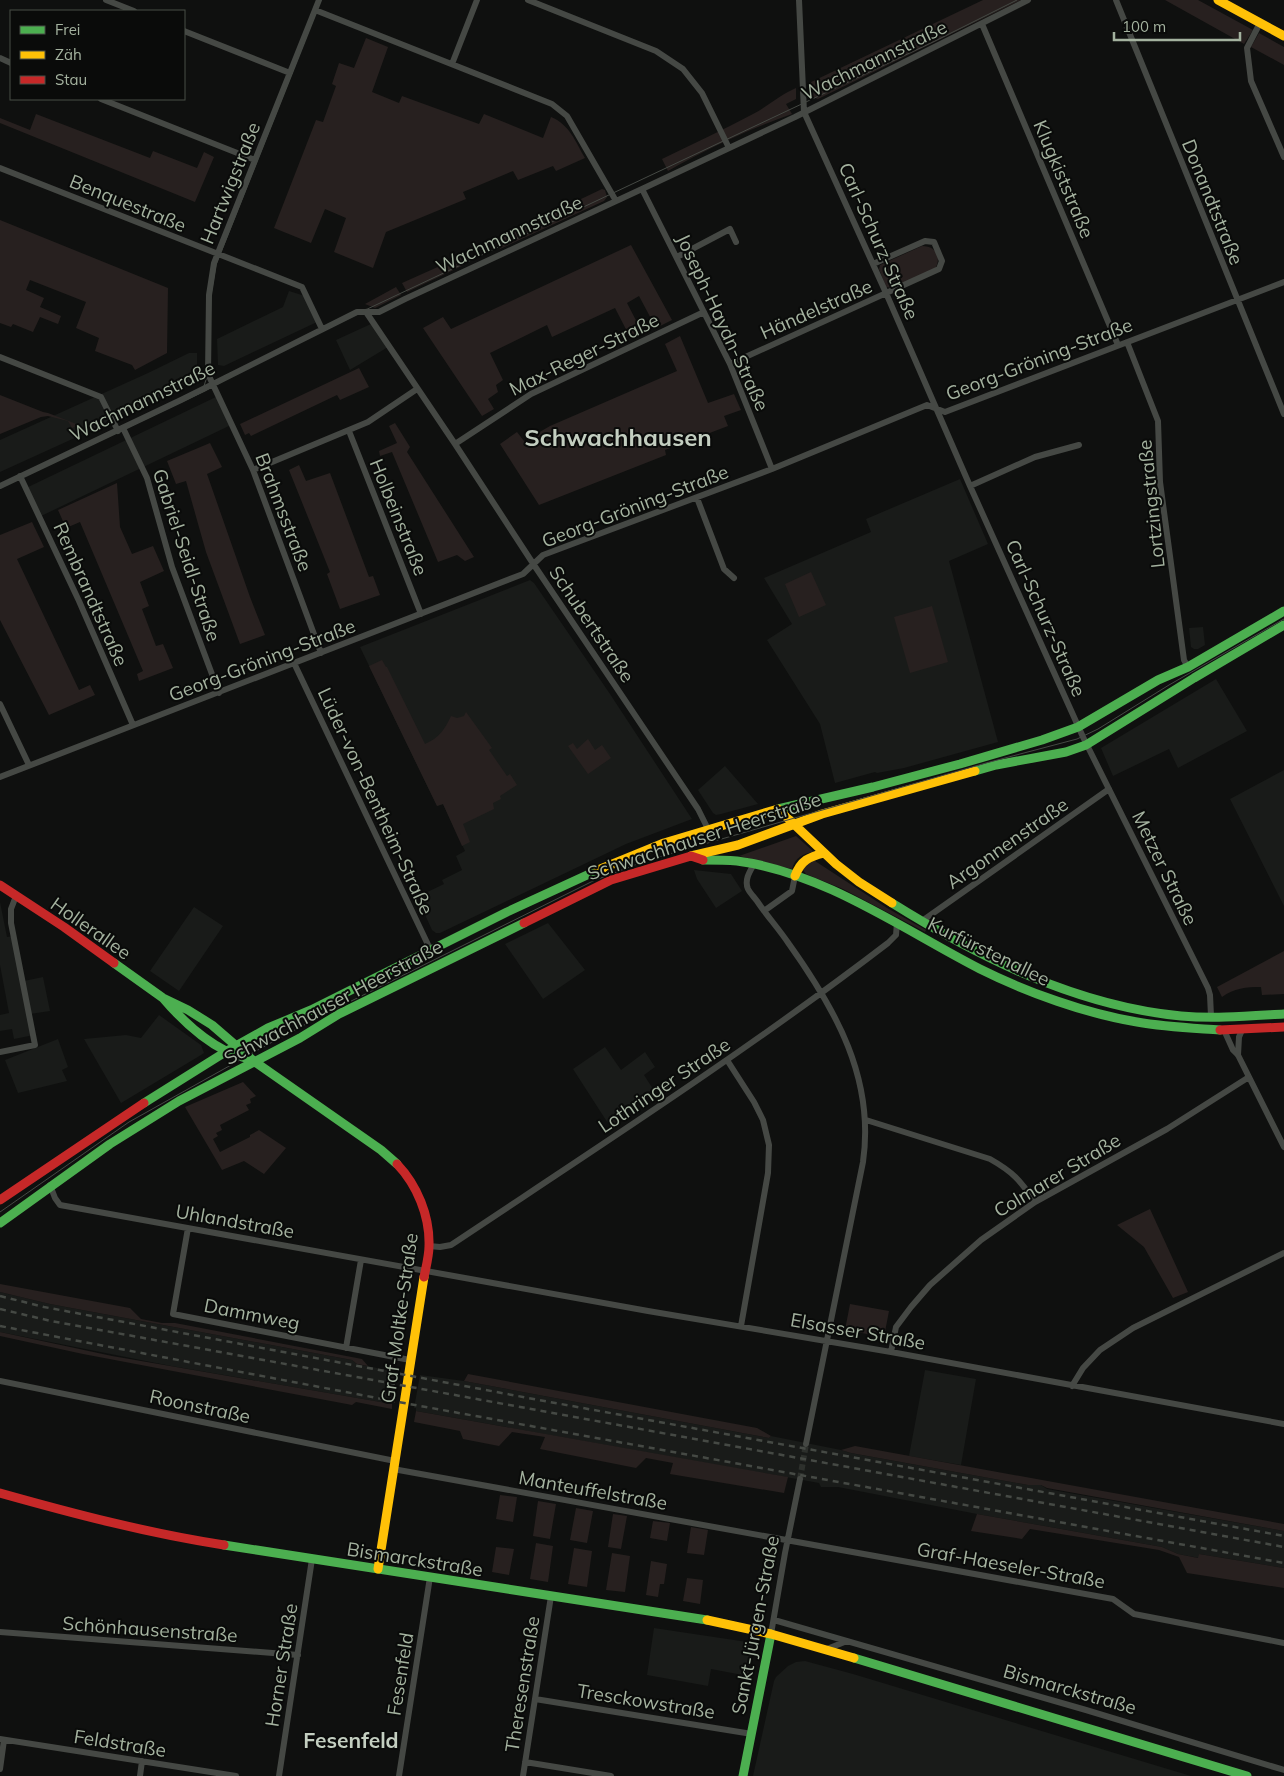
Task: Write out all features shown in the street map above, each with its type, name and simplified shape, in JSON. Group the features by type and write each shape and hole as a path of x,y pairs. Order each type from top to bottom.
{"main road":[{"path":"1222,1 1284,36"},
{"name":"Schwachhauser Heerstraße","path":"0,1200 128,1112 227,1051 295,1015 311,1010 628,856 685,835 778,809 874,787 1042,740 1080,732 1158,680 1188,667 1284,611"},
{"name":"Schwachhauser Heerstraße","path":"0,1223 95,1154 170,1106 319,1028 339,1014 611,880 668,862 738,844 822,814 996,765 1063,753 1086,744 1284,625"},
{"name":"Kurfürstenallee","path":"778,809 843,870 871,890 922,922 995,961 1066,990 1109,1003 1182,1016 1284,1014"},
{"path":"796,876 799,864 803,859 824,853"},
{"name":"Kurfürstenallee","path":"691,856 702,860 736,860 754,864 796,876 837,892 982,970 1049,998 1076,1007 1136,1022 1174,1028 1242,1030 1284,1027"},
{"name":"Hollerallee","path":"0,885 163,998 176,1003 238,1045 256,1062"},
{"name":"Hollerallee","path":"163,998 173,1011 227,1051 256,1062"},
{"name":"Graf-Moltke-Straße","path":"256,1062 381,1150 399,1165 412,1181 422,1203 428,1225 429,1246 426,1272 410,1360 378,1569"},
{"name":"Bismarckstraße","path":"0,1493 101,1521 168,1536 721,1623 771,1634 1247,1776"},
{"name":"Sankt-Jürgen-Straße","path":"743,1776 771,1634"}],"street":[{"path":"106,0 131,10"},
{"name":"Hartwigstraße","path":"214,384 207,369 209,295 212,272 319,0"},
{"path":"452,64 477,0"},
{"path":"528,0 656,51 683,68 702,93 729,148"},
{"name":"Carl-Schurz-Straße","path":"799,0 804,112 1080,732"},
{"name":"Wachmannstraße","path":"0,486 121,430 357,312 379,312 405,298 642,190 804,112 1028,0"},
{"name":"Donandtstraße","path":"1116,0 1284,414"},
{"path":"315,10 560,109 567,116 616,201"},
{"path":"1260,23 1247,48 1251,81 1284,157"},
{"name":"Klugkiststraße","path":"982,24 1118,345"},
{"path":"185,31 290,73"},
{"path":"104,100 255,160"},
{"name":"Benquestraße","path":"0,168 302,287 322,329"},
{"name":"Joseph-Haydn-Straße","path":"642,190 730,364 772,469"},
{"path":"677,257 730,229 736,242"},
{"name":"Händelstraße","path":"730,364 939,269 942,261 934,242 925,241 873,264"},
{"name":"Georg-Gröning-Straße","path":"0,777 523,574 542,556 772,469 927,405 945,412 1284,282"},
{"name":"Schubertstraße","path":"366,312 456,444 534,565 698,809 708,829"},
{"name":"Max-Reger-Straße","path":"456,444 531,394 704,312"},
{"name":"Lortzingstraße","path":"1127,342 1158,420 1160,482 1184,660 1188,667"},
{"name":"Gabriel-Seidl-Straße","path":"0,357 101,397 147,478 172,568 219,693"},
{"name":"Brahmsstraße","path":"214,384 253,470 321,653"},
{"path":"253,470 368,422 417,389"},
{"name":"Holbeinstraße","path":"349,431 422,614"},
{"path":"970,486 1035,457 1079,445"},
{"name":"Rembrandtstraße","path":"20,476 79,601 133,725"},
{"path":"697,498 724,568 734,578"},
{"name":"Lüder-von-Bentheim-Straße","path":"294,664 431,951"},
{"path":"0,704 29,765"},
{"name":"Metzer Straße","path":"1080,732 1208,988 1211,1016"},
{"name":"Argonnenstraße","path":"922,922 1109,789"},
{"path":"754,864 748,875 747,888 789,944 822,994 852,1052 860,1080 866,1120 863,1162 806,1444"},
{"path":"764,911 792,891 796,876"},
{"path":"0,1052 36,1045 11,924 11,909 16,896"},
{"name":"Lothringer Straße","path":"429,1246 451,1246 727,1060 822,994 888,944 896,935 897,924"},
{"path":"1224,1030 1284,1147"},
{"path":"1238,1055 1239,1037 1242,1030"},
{"path":"727,1060 754,1102 763,1120 769,1145 768,1173 741,1326"},
{"name":"Colmarer Straße","path":"891,1352 896,1327 930,1285 981,1240 1035,1202 1167,1129 1249,1077"},
{"path":"866,1120 990,1159 1020,1180 1035,1202"},
{"name":"Uhlandstraße","path":"50,1185 60,1205 426,1272"},
{"name":"Dammweg","path":"188,1228 173,1314 410,1360"},
{"path":"1072,1386 1083,1368 1100,1350 1133,1328 1284,1253"},
{"path":"346,1348 362,1260"},
{"name":"Elsasser Straße","path":"426,1272 891,1352 1284,1424"},
{"name":"Roonstraße","path":"0,1380 394,1465"},
{"name":"Manteuffelstraße","path":"394,1465 788,1540"},
{"name":"Sankt-Jürgen-Straße","path":"771,1634 800,1479"},
{"name":"Graf-Haeseler-Straße","path":"788,1540 1113,1599 1134,1614 1284,1643"},
{"name":"Horner Straße","path":"279,1776 312,1559"},
{"name":"Fesenfeld","path":"399,1776 430,1577"},
{"name":"Theresenstraße","path":"523,1776 551,1596"},
{"name":"Bismarckstraße","path":"774,1620 1284,1770"},
{"name":"Schönhausenstraße","path":"0,1632 298,1655"},
{"path":"826,1650 847,1641"},
{"name":"Tresckowstraße","path":"535,1699 752,1734"},
{"path":"0,1769 2,1740"},
{"name":"Feldstraße","path":"2,1740 142,1761 209,1774 236,1776"},
{"path":"140,1776 142,1761"},
{"path":"525,1762 611,1776"}],"shaded area":[{"path":"983,0 1021,0 818,99 810,93 809,83"},
{"path":"1165,0 1198,0 1253,30 1244,44"},
{"path":"1259,33 1284,47 1284,65 1251,47"},
{"path":"366,38 388,47 372,92 399,103 402,96 479,124 484,114 543,138 551,117 563,124 585,158 556,171 553,166 518,180 513,171 463,192 466,199 386,232 373,268 334,252 346,218 325,209 311,243 274,228 316,120 323,122 336,86 332,84 339,63 354,68"},
{"path":"796,88 796,99 786,104 792,114 728,140 668,171 662,159 753,114"},
{"path":"36,114 150,158 153,151 197,168 204,152 214,157 195,202 0,123 0,118 30,130"},
{"path":"602,189 605,190 607,197 604,201 500,249 495,240"},
{"path":"0,220 168,288 167,353 135,370 132,365 95,351 99,338 76,328 86,302 30,280 26,290 44,298 40,307 61,316 58,324 40,317 33,332 13,324 11,327 0,323"},
{"path":"631,245 672,320 656,328 639,296 627,303 643,334 631,339 615,308 552,337 547,325 490,353 503,380 496,385 498,392 488,399 494,409 482,416 423,328 443,317 451,329"},
{"path":"922,246 931,248 938,256 935,269 892,288 886,287 879,269 880,265"},
{"path":"460,257 464,265 407,292 402,283"},
{"path":"396,287 401,295 375,308 365,304"},
{"path":"289,291 305,296 317,322 224,366 218,365 217,339 283,307"},
{"path":"373,323 388,347 350,370 336,340"},
{"path":"680,336 708,403 734,394 741,410 724,416 728,426 665,450 666,455 539,505 500,444 517,432 524,441 550,426 677,371 665,344"},
{"path":"189,353 197,353 197,374 194,381 0,472 0,440"},
{"path":"359,368 369,387 340,400 337,395 251,436 249,433 245,435 240,424"},
{"path":"0,395 79,425 72,428 68,421 48,416 41,417 0,434"},
{"path":"218,396 231,425 39,517 26,488"},
{"path":"395,423 410,447 407,452 474,557 465,561 457,555 438,562 392,452 380,456 379,451 397,443 389,426"},
{"path":"210,443 222,467 207,474 265,635 240,644 206,552 186,481 176,484 167,461"},
{"path":"299,465 306,481 330,473 369,577 373,576 380,595 340,609 327,574 330,572 289,470"},
{"path":"960,479 988,544 949,561 998,742 904,768 875,772 835,783 820,724 767,640 792,624 764,578 871,532 866,519"},
{"path":"117,483 120,527 132,554 153,546 164,571 140,582 149,606 142,609 156,646 163,644 173,668 139,681 137,674 143,671 80,522 66,528 58,510"},
{"path":"32,522 44,547 17,559 79,690 90,685 95,695 49,715 0,620 0,535"},
{"path":"811,572 826,605 799,617 785,584"},
{"path":"530,580 534,583 610,694 692,819 626,844 440,933 436,933 432,930 417,897 444,884 442,880 462,870 456,856 465,851 443,804 437,806 360,647"},
{"path":"932,606 948,662 910,673 894,617"},
{"path":"1203,627 1205,645 1194,649 1191,647 1189,628"},
{"path":"382,660 425,744 441,733 451,716 457,718 464,716 466,712 492,748 489,750 507,776 510,774 517,785 500,796 501,799 493,803 494,809 463,824 470,842 462,846 443,804 437,806 369,666"},
{"path":"1216,679 1247,731 1178,768 1169,749 1113,776 1101,748"},
{"path":"588,739 595,750 602,745 611,758 588,774 568,746 573,743 577,749"},
{"path":"725,766 758,804 716,815 713,813 698,790"},
{"path":"1284,770 1284,906 1230,799"},
{"path":"796,836 814,852 800,857 792,869 739,856"},
{"path":"810,861 815,861 887,908 926,930 925,932 843,889 806,874 803,870"},
{"path":"694,870 731,874 742,891 716,908 697,879"},
{"path":"0,902 7,937 14,936 24,981 43,977 50,1011 30,1014 34,1035 14,1039 12,1029 0,1031 0,1015 9,1013 0,965"},
{"path":"194,907 223,926 179,991 150,971"},
{"path":"548,923 585,970 543,999 505,944"},
{"path":"1284,951 1284,994 1262,995 1261,987 1250,987 1236,990 1222,997 1217,987"},
{"path":"159,1015 201,1045 204,1053 121,1103 84,1039 126,1035 141,1038"},
{"path":"58,1039 68,1067 62,1070 67,1081 18,1093 5,1060"},
{"path":"605,1047 621,1070 645,1052 655,1067 644,1075 653,1089 622,1111 626,1118 611,1128 573,1069"},
{"path":"243,1082 256,1096 250,1099 251,1103 246,1105 249,1110 220,1125 222,1130 216,1133 218,1136 213,1139 220,1152 250,1137 250,1135 259,1130 286,1148 264,1174 244,1161 222,1170 185,1107"},
{"path":"1150,1209 1188,1292 1173,1298 1144,1247 1117,1225"},
{"path":"0,1284 130,1308 141,1319 162,1323 175,1323 362,1359 368,1366 357,1364 352,1360 50,1304 0,1292"},
{"path":"0,1292 50,1304 352,1360 357,1364 397,1372 392,1404 171,1366 0,1332"},
{"path":"850,1304 889,1311 884,1337 845,1330"},
{"path":"0,1332 112,1356 392,1404 392,1409 356,1402 352,1405 83,1354 0,1336"},
{"path":"925,1370 976,1379 961,1465 909,1456"},
{"path":"468,1374 757,1428 771,1436 769,1438 464,1381"},
{"path":"420,1375 464,1381 769,1438 771,1436 851,1453 1028,1485 1041,1485 1047,1489 1284,1531 1284,1568 1199,1554 1199,1558 1178,1554 1162,1547 838,1487 821,1487 819,1483 416,1411 416,1408 414,1408"},
{"path":"416,1411 788,1477 784,1493 670,1474 673,1463 646,1458 636,1468 540,1449 545,1437 512,1432 499,1446 463,1439 460,1431 414,1422"},
{"path":"855,1446 1284,1524 1284,1531 1047,1488 1041,1485 1028,1485 841,1450"},
{"path":"500,1495 517,1497 513,1522 496,1519"},
{"path":"538,1501 556,1504 550,1539 533,1536"},
{"path":"576,1508 593,1511 587,1543 570,1540"},
{"path":"613,1514 627,1516 621,1549 608,1547"},
{"path":"977,1514 1162,1547 1178,1554 1198,1558 1199,1554 1284,1568 1284,1588 1187,1573 1179,1557 1159,1550 1030,1529 1022,1539 971,1531"},
{"path":"653,1521 670,1523 667,1541 650,1538"},
{"path":"691,1527 708,1530 704,1555 687,1553"},
{"path":"536,1543 553,1546 548,1582 530,1579"},
{"path":"496,1547 514,1549 509,1575 492,1572"},
{"path":"574,1548 592,1551 587,1587 568,1584"},
{"path":"612,1553 630,1556 625,1592 606,1590"},
{"path":"651,1561 667,1564 664,1584 660,1584 658,1597 646,1595"},
{"path":"687,1578 703,1580 700,1604 683,1601"},
{"path":"654,1628 754,1643 748,1676 711,1669 708,1686 647,1675"},
{"path":"805,1661 1191,1776 753,1776 774,1681 788,1666 796,1662"}],"tunnel":[{"path":"800,1479 806,1444"}],"tram line":[{"path":"196,394 204,386 209,370 211,295 216,265 321,0"},
{"path":"0,488 205,391 361,312 933,42 1017,0"},
{"path":"0,1212 129,1122 265,1046 319,1017 593,881 645,861 986,763 1077,739 1098,729 1169,685 1284,619"}],"railway":[{"path":"0,1296 44,1307 539,1400 1284,1536"},
{"path":"0,1309 51,1321 1284,1547"},
{"path":"0,1326 393,1401 1284,1563"}],"traffic: fast":[{"path":"778,809 960,764 1042,740 1078,727 1158,680 1188,667 1284,611"},
{"path":"975,771 996,765 1066,752 1086,745 1284,625"},
{"path":"703,860 737,861 769,867 801,877 862,904 980,969 1017,986 1077,1008 1137,1022 1220,1030"},
{"path":"144,1103 227,1051 268,1028 311,1010 507,912 598,870"},
{"path":"892,903 925,923 995,960 1030,976 1104,1002 1142,1011 1194,1017 1284,1014"},
{"path":"0,1223 110,1144 179,1101 300,1038 339,1014 524,923"},
{"path":"114,963 163,998 188,1010 212,1025 255,1062 381,1150 397,1164"},
{"path":"163,998 184,1020 208,1040 229,1052 252,1060"},
{"path":"224,1545 707,1620"},
{"path":"743,1776 771,1634"},
{"path":"854,1658 1247,1776"}],"traffic: slow":[{"path":"1218,0 1284,36"},
{"path":"691,856 738,845 822,814 975,771"},
{"path":"598,870 664,843 778,809 836,864 859,882 892,903"},
{"path":"795,876 800,866 806,860 824,853"},
{"path":"378,1569 424,1277"},
{"path":"707,1620 771,1634 854,1658"}],"traffic: jam":[{"path":"524,923 611,880 691,856 703,860"},
{"path":"0,885 114,963"},
{"path":"1220,1030 1284,1027"},
{"path":"0,1200 144,1103"},
{"path":"397,1164 411,1181 425,1212 429,1246 424,1277"},
{"path":"0,1493 111,1522 167,1535 224,1545"}],"district":[{"name":"Schwachhausen","path":"618,437"},
{"name":"Fesenfeld","path":"351,1740"}]}
